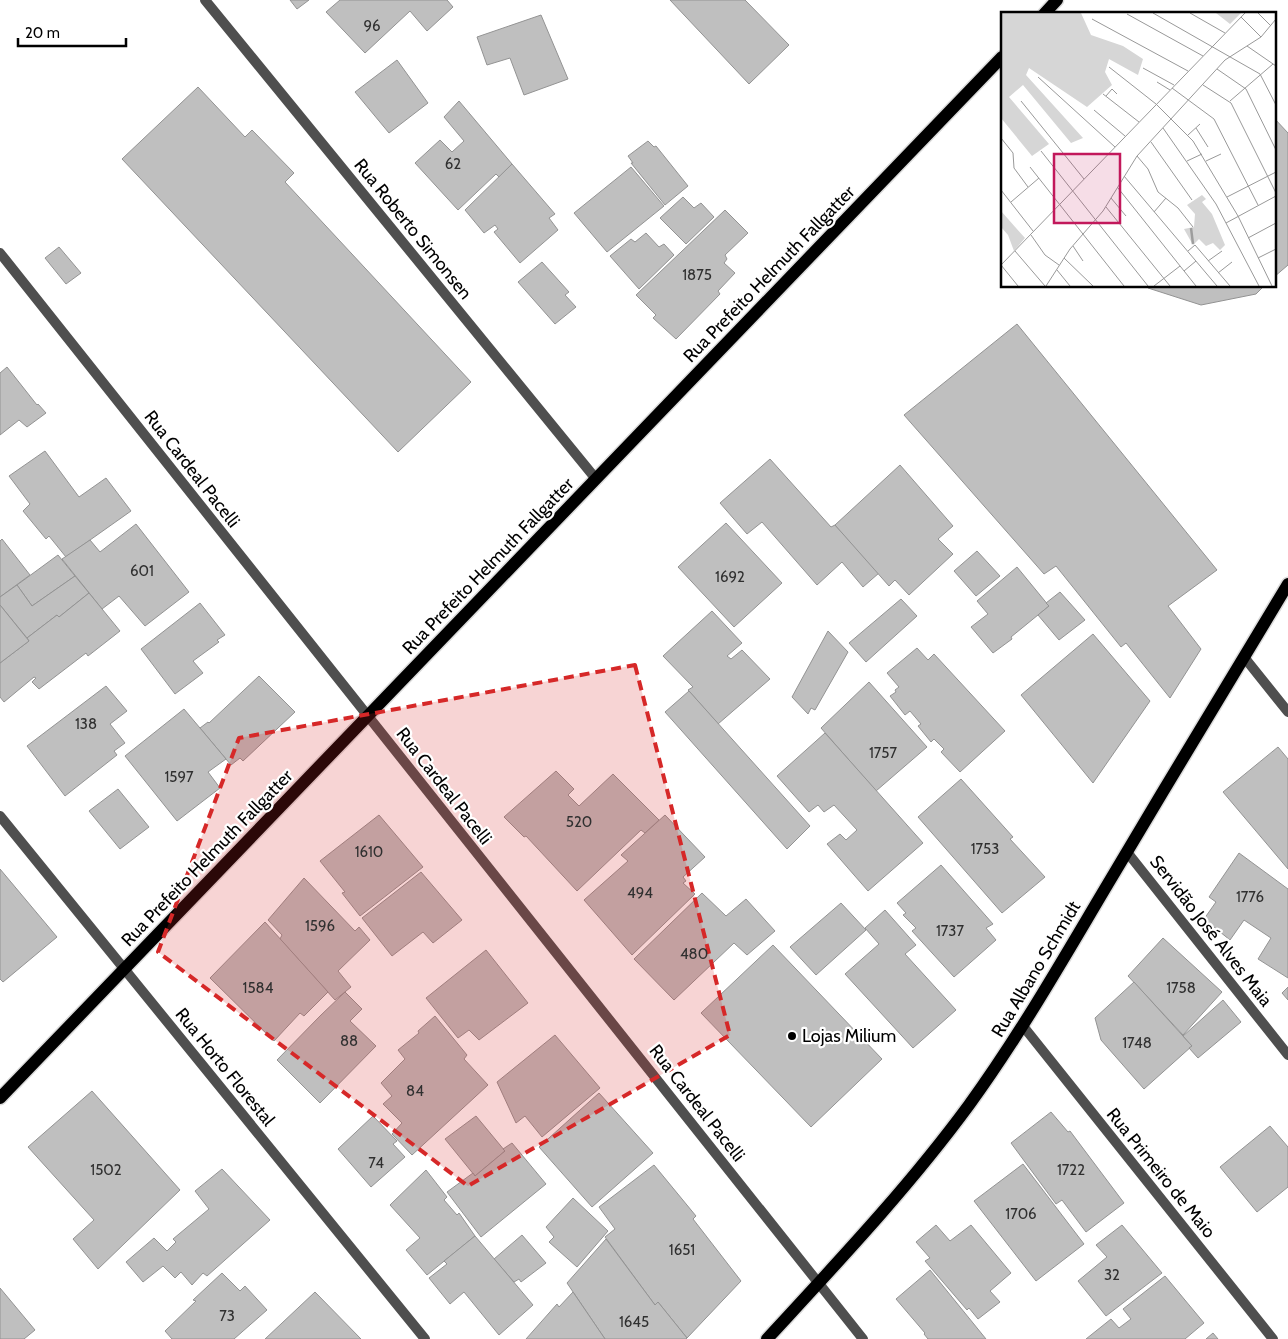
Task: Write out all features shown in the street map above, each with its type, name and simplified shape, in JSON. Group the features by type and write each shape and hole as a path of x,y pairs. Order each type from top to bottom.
{"main road":[{"path":"1046,12 1057,0"},
{"name":"Rua Prefeito Helmuth Fallgatter","path":"0,1098 1001,58"},
{"name":"Rua Albano Schmidt","path":"767,1339 928,1159 970,1103 1023,1026 1288,584"}],"street":[{"name":"Rua Roberto Simonsen","path":"206,0 596,479"},
{"name":"Rua Cardeal Pacelli","path":"0,253 864,1339"},
{"path":"1244,657 1288,712"},
{"name":"Rua Horto Florestal","path":"0,816 425,1339"},
{"name":"Servidão José Alves Maia","path":"1127,852 1288,1055"},
{"name":"Rua Primeiro de Maio","path":"1023,1026 1273,1339"}],"highlighted area":[{"path":"635,665 730,1035 468,1186 158,952 239,738"}],"building":[{"path":"290,0 309,0 297,9"},
{"path":"340,0 447,0 453,7 427,31 410,11 365,53 326,12"},
{"path":"670,0 745,0 789,45 749,84"},
{"path":"541,15 568,79 524,95 510,58 487,65 477,37"},
{"path":"397,60 428,103 389,133 355,92"},
{"path":"198,87 245,137 252,130 294,173 285,182 471,382 398,452 122,159"},
{"path":"459,101 512,164 499,177 496,174 458,210 415,163 440,140 452,152 464,141 444,117"},
{"path":"1276,120 1288,133 1288,265 1276,275"},
{"path":"648,141 654,147 656,146 688,186 665,205 631,163 633,163 628,156"},
{"path":"512,164 555,214 549,218 558,230 520,263 494,232 498,229 495,225 484,233 465,210"},
{"path":"631,167 664,206 607,252 574,213"},
{"path":"683,197 694,208 701,203 714,217 686,244 660,218"},
{"path":"725,210 748,233 725,255 727,259 724,263 735,273 718,291 720,294 676,339 653,318 656,315 636,295"},
{"path":"646,233 659,247 664,244 674,255 639,289 610,256 631,239 635,242"},
{"path":"59,247 81,273 66,284 45,258"},
{"path":"542,262 569,292 565,295 576,307 555,324 518,282"},
{"path":"1148,288 1262,288 1256,294 1201,305"},
{"path":"1017,324 1217,570 1168,606 1201,649 1170,698 1126,643 1121,647 1056,566 1044,574 904,415"},
{"path":"7,367 37,405 46,413 27,427 19,420 0,435 0,373"},
{"path":"45,451 79,497 106,478 131,511 66,557 49,536 46,539 23,511 30,504 9,476"},
{"path":"770,459 831,527 835,525 879,573 863,587 842,562 817,585 762,522 747,534 720,503"},
{"path":"900,465 953,526 938,539 953,554 909,595 895,580 889,586 835,525"},
{"path":"726,523 782,583 734,627 678,567"},
{"path":"136,524 189,592 145,626 119,596 102,609 62,559 90,540 100,552"},
{"path":"2,539 30,575 0,597 0,541"},
{"path":"977,551 1000,576 976,596 954,571"},
{"path":"58,555 75,576 32,606 17,585"},
{"path":"1017,567 1049,606 993,653 971,627 988,614 977,601"},
{"path":"75,576 89,593 59,617 57,615 27,638 0,605 0,597 17,585 32,606"},
{"path":"1060,592 1085,620 1059,640 1038,615 1049,606 1046,603"},
{"path":"89,593 120,631 88,656 86,653 39,689 32,682 36,678 34,677 4,702 0,697 0,663 29,641 27,638 57,615 59,617"},
{"path":"901,599 917,616 866,662 849,643"},
{"path":"200,603 225,635 217,640 219,642 193,661 203,673 175,694 141,649"},
{"path":"0,605 29,641 0,663"},
{"path":"712,611 742,643 727,656 731,659 742,650 770,679 718,724 688,690 693,687 663,656"},
{"path":"828,631 848,652 815,710 811,708 808,714 792,697"},
{"path":"1093,634 1150,701 1093,783 1021,695"},
{"path":"917,648 928,660 934,654 1005,731 960,772 941,752 944,749 934,739 931,742 918,726 921,724 910,711 905,715 890,696 899,687 887,673"},
{"path":"259,676 295,712 243,761 240,758 231,765 200,728 209,723"},
{"path":"869,682 927,747 876,791 821,728"},
{"path":"106,686 127,711 110,724 125,743 114,751 117,755 65,796 27,746"},
{"path":"689,691 810,826 787,849 665,712"},
{"path":"184,709 226,759 208,772 220,788 177,821 125,756"},
{"path":"825,733 923,843 868,891 827,844 840,834 846,840 857,830 834,805 824,812 818,805 809,812 777,776"},
{"path":"1278,747 1288,759 1288,869 1223,792"},
{"path":"556,771 574,789 568,795 579,806 613,774 659,820 645,833 641,830 577,891 526,836 524,837 504,817"},
{"path":"961,779 1013,837 1010,839 1045,877 1002,913 918,817"},
{"path":"118,789 149,827 120,849 89,811"},
{"path":"379,815 423,867 360,916 342,893 345,892 320,861"},
{"path":"665,815 705,857 683,877 686,881 683,883 695,894 632,955 584,900 628,861 621,855"},
{"path":"1239,853 1288,889 1288,978 1258,959 1271,938 1244,920 1230,940 1204,919 1216,902 1209,897"},
{"path":"941,865 993,924 986,928 996,940 954,977 912,931 916,928 903,915 906,913 897,903"},
{"path":"0,869 57,937 3,982 0,979"},
{"path":"421,872 462,920 433,943 423,932 392,956 362,918"},
{"path":"304,878 355,931 359,927 370,940 338,971 351,987 335,1000 280,939 282,935 268,920"},
{"path":"702,893 726,916 746,899 775,931 747,955 734,943 674,1000 634,959"},
{"path":"841,903 866,930 816,975 790,947"},
{"path":"885,910 916,945 905,954 956,1010 913,1048 845,974 879,944 865,928"},
{"path":"265,922 328,992 304,1016 300,1013 274,1041 210,978"},
{"path":"1163,938 1222,992 1183,1035 1128,976"},
{"name":"Lojas Milium","path":"773,945 882,1059 811,1127 701,1013"},
{"path":"486,950 528,1003 479,1040 469,1030 458,1038 426,998"},
{"path":"1134,982 1192,1046 1144,1089 1101,1040 1095,1018"},
{"path":"1288,987 1288,1000 1282,993"},
{"path":"345,992 362,1009 350,1021 376,1046 320,1103 277,1060"},
{"path":"1223,1000 1241,1022 1198,1058 1189,1048 1192,1046 1183,1036"},
{"path":"435,1016 467,1055 464,1059 488,1085 412,1155 392,1134 402,1123 383,1104 392,1096 381,1083 405,1059 398,1050 419,1033 418,1031"},
{"path":"555,1035 600,1088 542,1137 525,1116 516,1123 497,1082"},
{"path":"92,1091 180,1190 98,1269 73,1239 94,1220 28,1147"},
{"path":"599,1093 653,1153 592,1207 539,1147"},
{"path":"1051,1112 1068,1132 1070,1131 1124,1203 1086,1232 1062,1200 1056,1204 1011,1143"},
{"path":"373,1116 397,1141 393,1144 405,1157 371,1187 338,1149"},
{"path":"476,1116 505,1151 475,1176 445,1139"},
{"path":"1270,1126 1288,1147 1288,1187 1257,1212 1220,1167"},
{"path":"512,1143 546,1184 481,1237 447,1192 473,1173 475,1176 505,1151 503,1149"},
{"path":"1023,1164 1084,1244 1036,1281 974,1201"},
{"path":"654,1165 696,1216 693,1219 741,1281 687,1338 658,1302 655,1305 605,1237 615,1229 599,1207"},
{"path":"222,1169 270,1220 207,1276 203,1273 192,1285 181,1272 175,1278 163,1266 143,1282 126,1262 154,1238 167,1251 176,1242 173,1239 209,1209 195,1191"},
{"path":"426,1170 447,1197 444,1200 457,1215 459,1213 475,1236 427,1275 406,1250 420,1238 390,1205"},
{"path":"573,1198 608,1231 577,1267 549,1242 554,1237 546,1227"},
{"path":"936,1225 950,1241 971,1225 1011,1273 990,1291 1000,1302 978,1319 969,1308 967,1310 925,1261 930,1258 916,1242"},
{"path":"1122,1225 1162,1273 1106,1316 1078,1281 1107,1257 1096,1245"},
{"path":"522,1235 546,1263 521,1282 519,1279 514,1282 494,1259"},
{"path":"475,1236 533,1305 499,1335 464,1292 450,1304 429,1278 447,1264 444,1261"},
{"path":"606,1239 655,1305 658,1302 686,1339 605,1339 567,1283"},
{"path":"930,1270 986,1339 928,1339 896,1299"},
{"path":"222,1273 240,1291 245,1286 267,1310 234,1339 172,1339 165,1331 196,1301 193,1300"},
{"path":"1165,1276 1204,1323 1185,1339 1086,1339 1111,1319 1119,1328 1131,1319 1123,1309"},
{"path":"0,1288 35,1330 24,1339 0,1339"},
{"path":"315,1292 361,1339 265,1339"},
{"path":"573,1292 605,1339 526,1339 557,1304 559,1307"},
{"path":"1213,1333 1218,1339 1206,1339"}],"place":[{"name":"Lojas Milium","path":"792,1036"}]}
